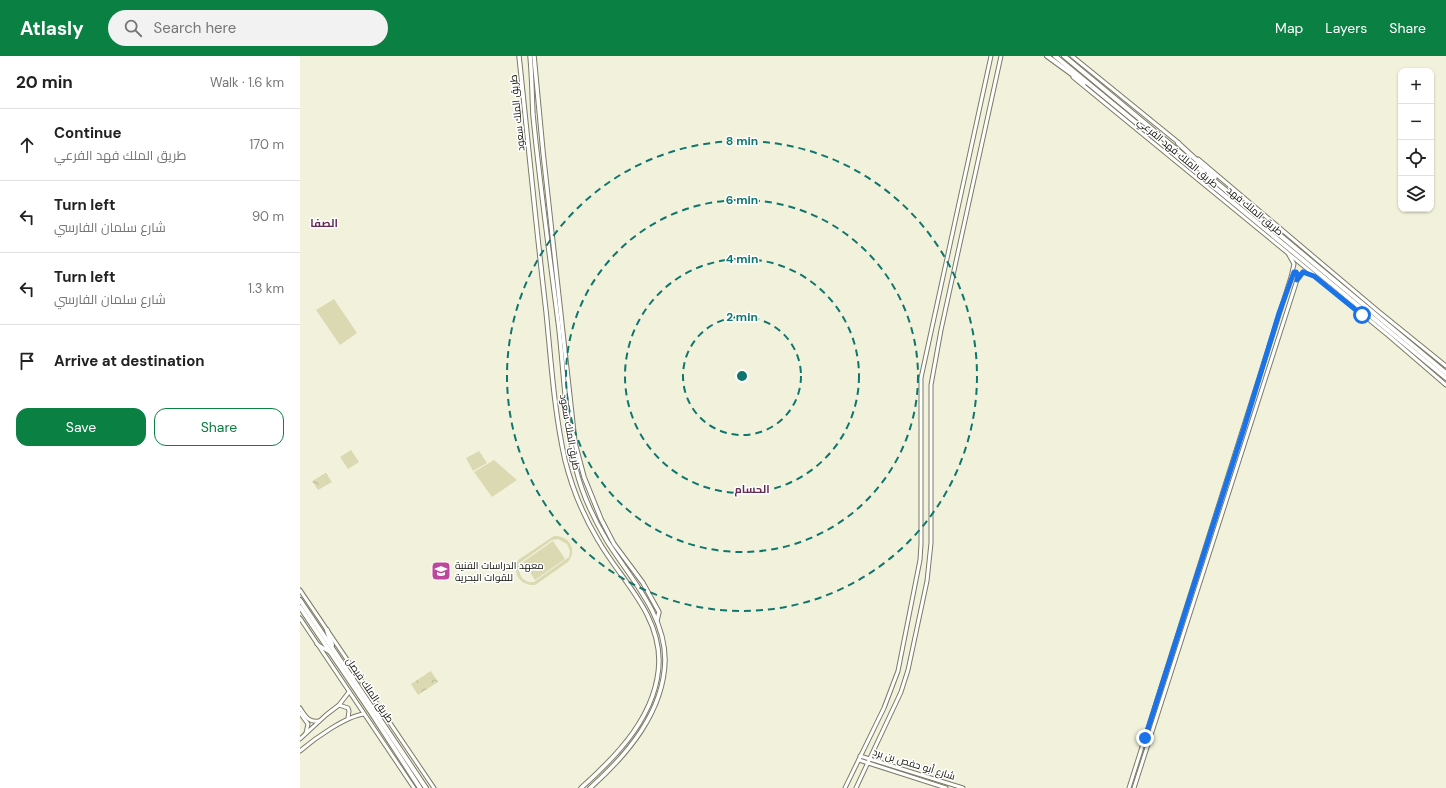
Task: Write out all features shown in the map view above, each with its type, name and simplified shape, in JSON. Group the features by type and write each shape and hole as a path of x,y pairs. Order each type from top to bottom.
{"highway":[{"path":"1047,56 1130,117"},
{"name":"طريق الملك فهد","path":"1055,56 1446,378"},
{"name":"طريق الملك فهد","path":"1064,56 1446,373"},
{"path":"1178,143 1246,206"},
{"name":"طريق الملك فيصل","path":"300,600 426,788"},
{"name":"طريق الملك فيصل","path":"300,608 420,788"},
{"path":"327,630 333,649"}],"main road":[{"name":"طريق الملك سعود","path":"519,56 554,388 565,460 578,499 598,541 640,600 649,618 656,639 659,659 654,695 643,718 619,750 601,770 581,788"},
{"name":"طريق الملك سعود","path":"530,56 533,112 548,246 569,429 577,472 590,506 607,540 652,610 663,643 665,658 664,673 660,691 654,710 646,724 627,750 590,788"},
{"path":"534,56 543,152 576,444 584,477 601,519 614,544 643,583 658,612 656,621"},
{"path":"845,788 884,708 898,671 920,560 921,378 991,56"},
{"path":"856,788 901,692 906,678 927,581 931,543 931,385 941,330 1001,56"},
{"name":"طريق الملك فهد الفرعي","path":"1047,56 1389,336 1446,385"},
{"name":"طريق الملك فهد الفرعي","path":"1074,57 1446,366"},
{"path":"1129,788 1291,276 1294,264 1289,255"},
{"path":"1134,788 1298,275 1294,272 1291,276"},
{"path":"1297,280 1303,272 1314,276"},
{"path":"300,590 434,788"},
{"path":"300,618 414,788"},
{"path":"316,643 332,654"},
{"path":"300,739 339,705 346,698 349,692"},
{"path":"339,705 348,708 348,718"},
{"path":"300,708 309,720 314,722 319,721"},
{"path":"300,713 308,724 306,733"},
{"path":"300,751 348,718 364,714"},
{"name":"شارع أبو حفص بن برد","path":"860,756 963,788"},
{"name":"شارع أبو حفص بن برد","path":"859,760 867,764 946,788"}],"green space":[{"path":"334,299 357,333 340,345 316,310"},
{"path":"351,450 359,462 348,469 340,457"},
{"path":"479,451 487,463 473,471 466,458"},
{"path":"494,460 517,480 492,497 474,472"},
{"path":"326,473 332,482 318,490 312,481"},
{"path":"554,536 564,538 568,541 572,548 571,557 568,562 535,585 530,585 521,581 516,570 518,560","holes":["558,539 567,544 570,551 569,557 534,582 526,581 521,576 519,571 521,562 552,540"]},
{"path":"553,541 565,559 535,580 523,562"},
{"path":"431,671 438,682 418,695 411,684"}],"place":[{"name":"معهد الدراسات الفنية للقوات البحرية","path":"441,571"}],"district":[{"name":"الصفا","path":"324,223"},
{"name":"الحسام","path":"752,489"}],"route":[{"path":"1145,738 1291,276 1294,272 1296,272 1298,275 1297,280 1299,274 1305,272 1314,276 1362,315"}]}
